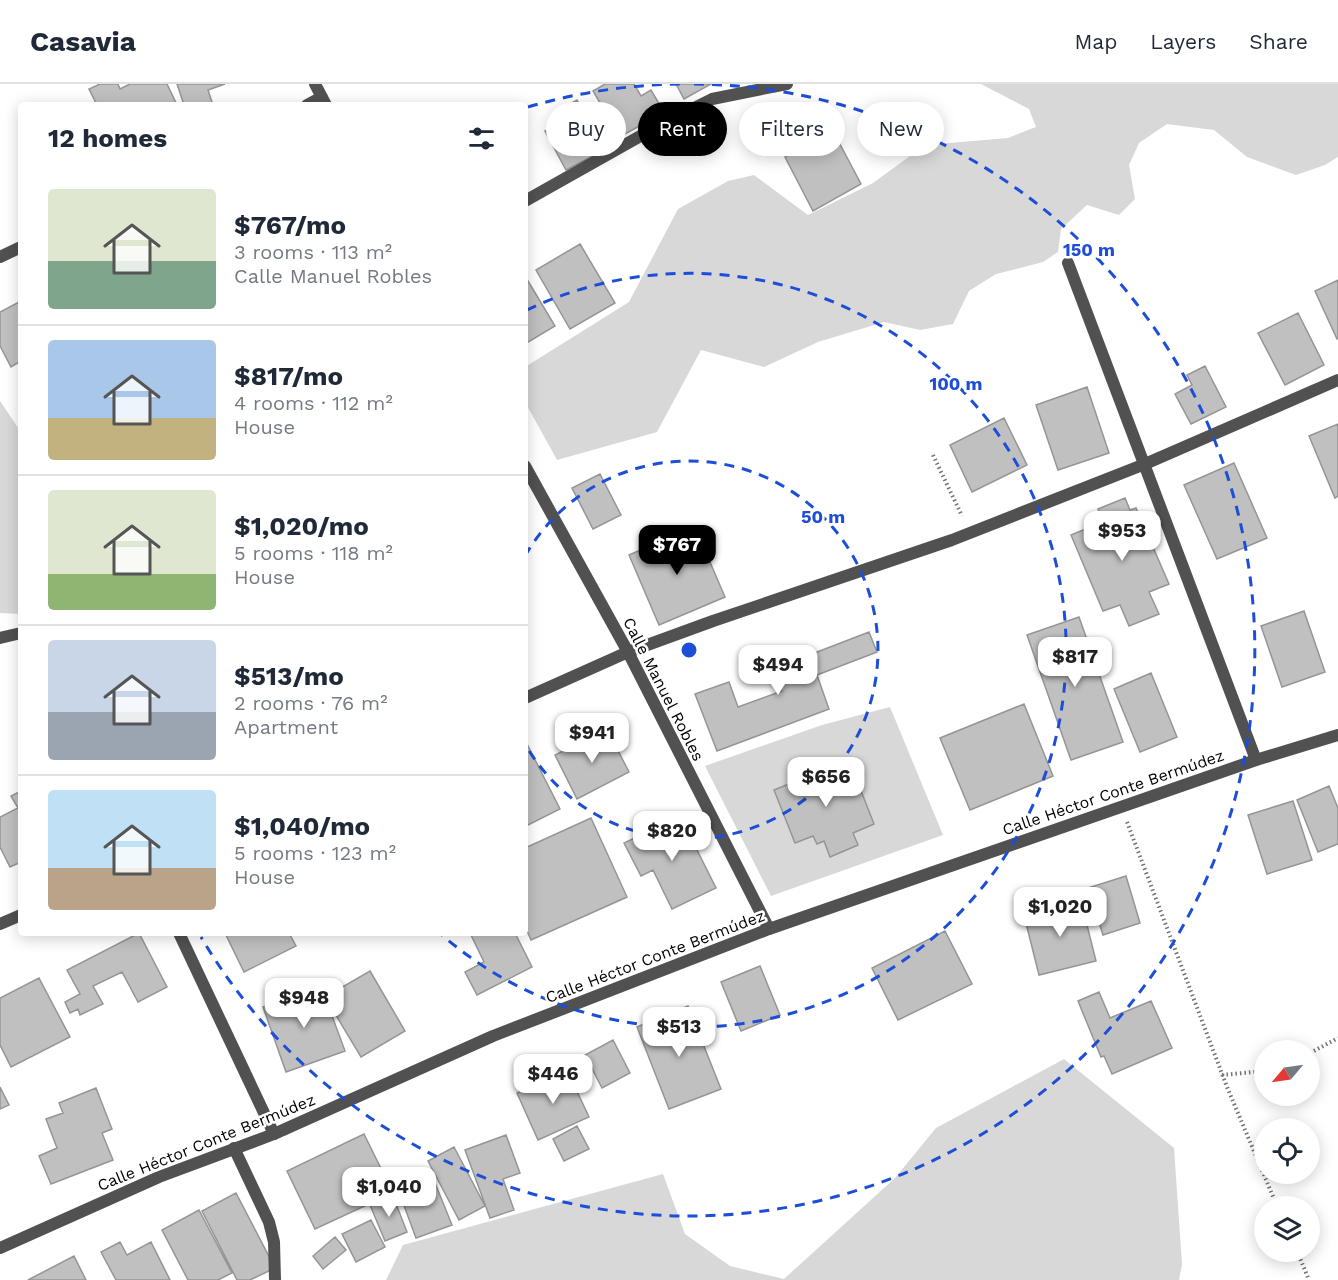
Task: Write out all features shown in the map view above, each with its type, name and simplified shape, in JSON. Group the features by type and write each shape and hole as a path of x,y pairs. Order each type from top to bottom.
{"street":[{"path":"315,84 324,101"},
{"path":"528,199 660,125 712,99 787,84"},
{"path":"0,257 18,248"},
{"path":"1068,263 1256,760"},
{"path":"528,697 628,652 970,533 1145,464 1338,380"},
{"name":"Calle Manuel Robles","path":"528,471 628,652 769,929"},
{"path":"0,638 18,634"},
{"name":"Calle Héctor Conte Bermúdez","path":"0,1248 159,1176 274,1134 494,1036 769,929 1256,760 1338,735"},
{"path":"0,924 18,916"},
{"path":"180,936 274,1134"},
{"path":"234,1148 269,1222 274,1242 275,1280"}],"path":[{"path":"933,455 970,533"},
{"path":"1121,807 1222,1075 1273,1196"},
{"path":"1320,1048 1338,1038"},
{"path":"1222,1075 1254,1072"},
{"path":"1302,1262 1309,1280"}],"shaded area":[{"path":"981,84 1338,84 1338,157 1325,165 1296,175 1247,157 1214,130 1167,124 1139,143 1129,165 1135,199 1119,215 1087,205 1061,229 1058,252 1043,262 996,274 969,291 953,324 920,330 884,322 818,342 764,367 701,350 657,432 557,460 528,407 528,365 629,302 678,209 728,181 754,175 808,215 873,183 910,156 944,156 944,143 1008,138 1036,127 1029,109"},
{"path":"0,401 18,428 18,614 0,613"},
{"path":"890,707 943,835 771,896 705,766 822,725"},
{"path":"1064,1059 1174,1148 1182,1264 1179,1280 386,1280 403,1245 663,1174 685,1234 730,1266 784,1279 895,1178 936,1128"}],"building":[{"path":"100,84 118,84 120,89 130,84 167,84 176,102 96,102 89,89"},
{"path":"177,84 225,84 208,90 212,102 183,102"},
{"path":"605,84 634,84 641,96 651,90 658,102 638,102 638,127 626,134 626,102 599,102 593,91"},
{"path":"676,84 711,84 684,99"},
{"path":"845,154 861,184 813,211 785,157 845,156"},
{"path":"558,156 593,156 566,170"},
{"path":"580,244 615,303 570,329 536,270"},
{"path":"1338,280 1338,338 1337,339 1315,291"},
{"path":"528,281 555,326 528,342"},
{"path":"18,303 18,363 11,367 0,346 0,312"},
{"path":"1298,313 1324,365 1285,385 1258,333"},
{"path":"1205,366 1226,407 1191,424 1175,394 1192,385 1187,375"},
{"path":"1087,387 1109,453 1058,470 1036,405"},
{"path":"1004,418 1027,465 972,492 950,445"},
{"path":"1338,424 1338,496 1335,498 1309,436"},
{"path":"1234,463 1267,538 1217,559 1184,485"},
{"path":"600,474 621,515 593,529 572,488"},
{"path":"1125,498 1130,510 1136,508 1169,584 1149,592 1159,614 1129,626 1120,605 1103,611 1071,535 1103,522 1098,509"},
{"path":"695,527 725,597 659,625 629,555"},
{"path":"1304,611 1325,672 1282,687 1261,626"},
{"path":"1079,617 1123,742 1071,760 1027,635"},
{"path":"869,632 877,652 817,675 829,709 717,751 695,694 729,682 738,707 782,691 773,669"},
{"path":"1151,673 1177,737 1140,752 1114,689"},
{"path":"1024,704 1053,776 970,810 940,738"},
{"path":"607,729 629,772 577,799 555,755"},
{"path":"528,746 560,809 528,825"},
{"path":"849,760 874,824 853,833 858,845 830,857 824,841 817,844 813,836 795,843 774,790"},
{"path":"1329,786 1338,808 1338,844 1318,852 1297,800"},
{"path":"18,792 18,808 11,796"},
{"path":"1293,801 1312,860 1267,874 1248,815"},
{"path":"18,808 18,863 10,867 0,847 0,817"},
{"path":"680,816 716,888 672,909 653,870 641,876 624,843"},
{"path":"591,818 627,897 531,940 528,933 528,847"},
{"path":"1126,876 1140,923 1103,935 1088,888"},
{"path":"1081,901 1096,961 1039,975 1024,915"},
{"path":"945,931 972,984 898,1020 872,968"},
{"path":"133,936 141,936 167,987 138,1002 122,972 93,986 103,1004 80,1015 78,1009 70,1013 65,1002 80,994 67,970"},
{"path":"226,936 291,936 296,946 244,972"},
{"path":"471,936 516,936 532,967 477,995 465,972 484,962"},
{"path":"760,966 780,1015 741,1031 721,982"},
{"path":"370,971 405,1031 361,1057 325,997"},
{"path":"39,978 70,1037 11,1067 0,1045 0,998"},
{"path":"321,986 345,1051 286,1072 263,1007"},
{"path":"1099,992 1110,1018 1151,1001 1172,1048 1112,1074 1104,1056 1101,1057 1078,1001"},
{"path":"688,1006 721,1089 669,1109 637,1027"},
{"path":"613,1040 630,1073 602,1088 585,1055"},
{"path":"567,1070 589,1117 538,1140 517,1093"},
{"path":"0,1087 9,1105 0,1109"},
{"path":"96,1088 112,1129 102,1133 113,1160 51,1184 39,1156 57,1148 46,1119 63,1113 59,1103"},
{"path":"577,1126 589,1149 564,1161 553,1139"},
{"path":"364,1134 393,1193 315,1229 287,1171"},
{"path":"506,1135 520,1173 503,1179 514,1210 490,1218 465,1150"},
{"path":"454,1147 485,1206 459,1220 428,1161"},
{"path":"433,1178 452,1225 416,1238 399,1192"},
{"path":"236,1193 275,1268 250,1280 237,1280 202,1211"},
{"path":"393,1196 407,1232 385,1241 370,1205"},
{"path":"199,1210 232,1273 218,1280 188,1280 162,1230"},
{"path":"371,1220 385,1247 356,1262 342,1234"},
{"path":"335,1237 346,1250 323,1269 313,1256"},
{"path":"120,1242 127,1255 151,1242 170,1280 116,1280 101,1252"},
{"path":"74,1256 86,1280 28,1280"}]}
